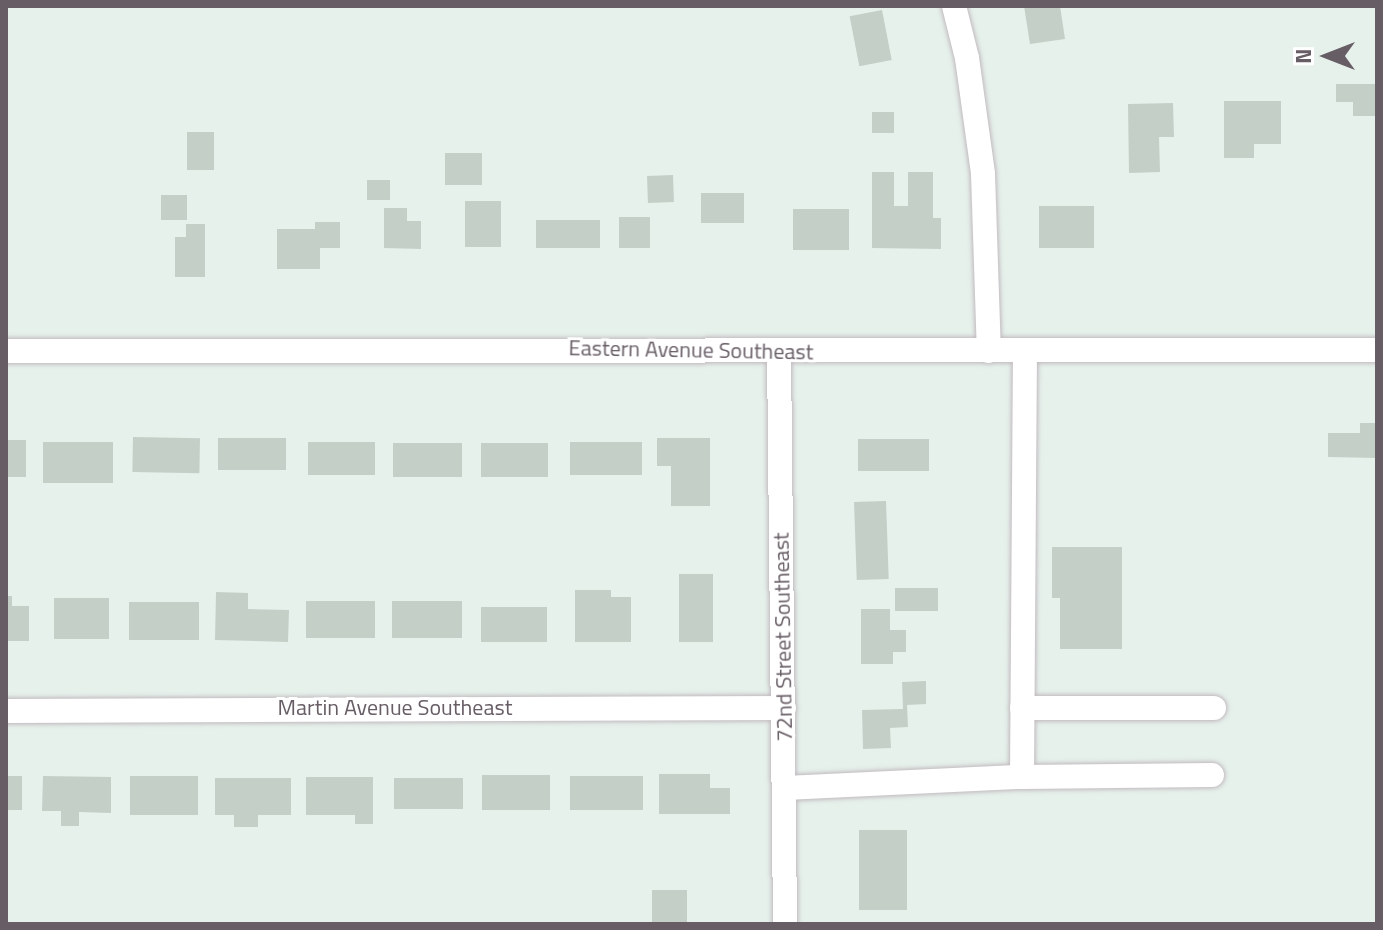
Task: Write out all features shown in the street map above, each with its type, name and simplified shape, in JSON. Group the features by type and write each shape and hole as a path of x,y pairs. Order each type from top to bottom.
{"street":[{"path":"954,6 967,58 983,174 989,351"},
{"name":"Eastern Avenue Southeast","path":"6,351 540,348 779,351 1377,350"},
{"name":"72nd Street Southeast","path":"779,351 785,924"},
{"path":"1022,777 1025,351"},
{"name":"Martin Avenue Southeast","path":"6,711 784,708"},
{"path":"1022,708 1214,708"},
{"path":"785,788 1022,777 1212,775"}],"building":[{"path":"1024,6 1060,6 1065,39 1030,44"},
{"path":"882,10 892,60 859,66 850,16"},
{"path":"1336,84 1377,84 1377,116 1353,116 1353,102 1336,102"},
{"path":"1224,101 1281,101 1281,144 1254,144 1254,158 1224,158"},
{"path":"1173,103 1174,137 1159,137 1160,172 1129,173 1128,104"},
{"path":"872,112 894,112 894,133 872,133"},
{"path":"187,132 214,132 214,170 187,170"},
{"path":"445,153 482,153 482,185 445,185"},
{"path":"872,172 894,172 894,206 908,206 908,172 933,172 933,218 941,218 941,249 872,248"},
{"path":"673,175 674,202 648,203 647,176"},
{"path":"367,180 390,180 390,200 367,200"},
{"path":"701,193 744,193 744,223 701,223"},
{"path":"161,195 187,195 187,220 161,220"},
{"path":"465,201 501,201 501,247 465,247"},
{"path":"1039,206 1094,206 1094,248 1039,248"},
{"path":"384,208 407,208 407,221 421,221 421,249 384,248"},
{"path":"793,209 849,209 849,250 793,250"},
{"path":"619,217 650,217 650,248 619,248"},
{"path":"536,220 600,220 600,248 536,248"},
{"path":"315,222 340,222 340,248 320,248 320,269 277,269 277,229 315,229"},
{"path":"186,224 205,224 205,277 175,277 175,237 186,237"},
{"path":"1360,423 1377,423 1377,458 1328,457 1328,433 1360,433"},
{"path":"133,437 200,438 199,473 132,472"},
{"path":"218,438 286,438 286,470 218,470"},
{"path":"657,438 710,438 710,506 671,506 671,466 657,466"},
{"path":"858,439 929,439 929,471 858,471"},
{"path":"6,440 26,440 26,477 6,477"},
{"path":"43,442 113,442 113,483 43,483"},
{"path":"308,442 375,442 375,475 308,475"},
{"path":"570,442 642,442 642,475 570,475"},
{"path":"393,443 462,443 462,477 393,477"},
{"path":"481,443 548,443 548,477 481,477"},
{"path":"886,501 889,579 857,580 854,502"},
{"path":"1052,547 1122,547 1122,649 1060,649 1060,598 1052,598"},
{"path":"679,574 713,574 713,642 679,642"},
{"path":"895,588 938,588 938,611 895,611"},
{"path":"575,590 611,590 611,597 631,597 631,642 575,642"},
{"path":"216,592 248,593 248,609 289,610 288,642 215,640"},
{"path":"6,596 12,596 12,606 29,606 29,641 6,641"},
{"path":"54,598 109,598 109,639 54,639"},
{"path":"306,601 375,601 375,638 306,638"},
{"path":"392,601 462,601 462,638 392,638"},
{"path":"129,602 199,602 199,640 129,640"},
{"path":"481,607 547,607 547,642 481,642"},
{"path":"861,609 890,609 890,630 906,630 906,652 893,652 893,664 861,664"},
{"path":"926,681 926,704 907,705 908,727 890,728 891,748 863,749 862,710 903,709 902,682"},
{"path":"659,774 710,774 710,788 730,788 730,814 659,814"},
{"path":"482,775 550,775 550,810 482,810"},
{"path":"6,776 22,776 22,810 6,810"},
{"path":"43,776 111,777 111,813 79,812 79,826 61,826 61,811 42,811"},
{"path":"130,776 198,776 198,815 130,815"},
{"path":"570,776 643,776 643,810 570,810"},
{"path":"306,777 373,777 373,824 355,824 355,815 306,815"},
{"path":"215,778 291,778 291,815 258,815 258,827 234,827 234,815 215,815"},
{"path":"394,778 463,778 463,809 394,809"},
{"path":"859,830 907,830 907,910 859,910"},
{"path":"652,890 687,890 687,924 652,924"}]}
